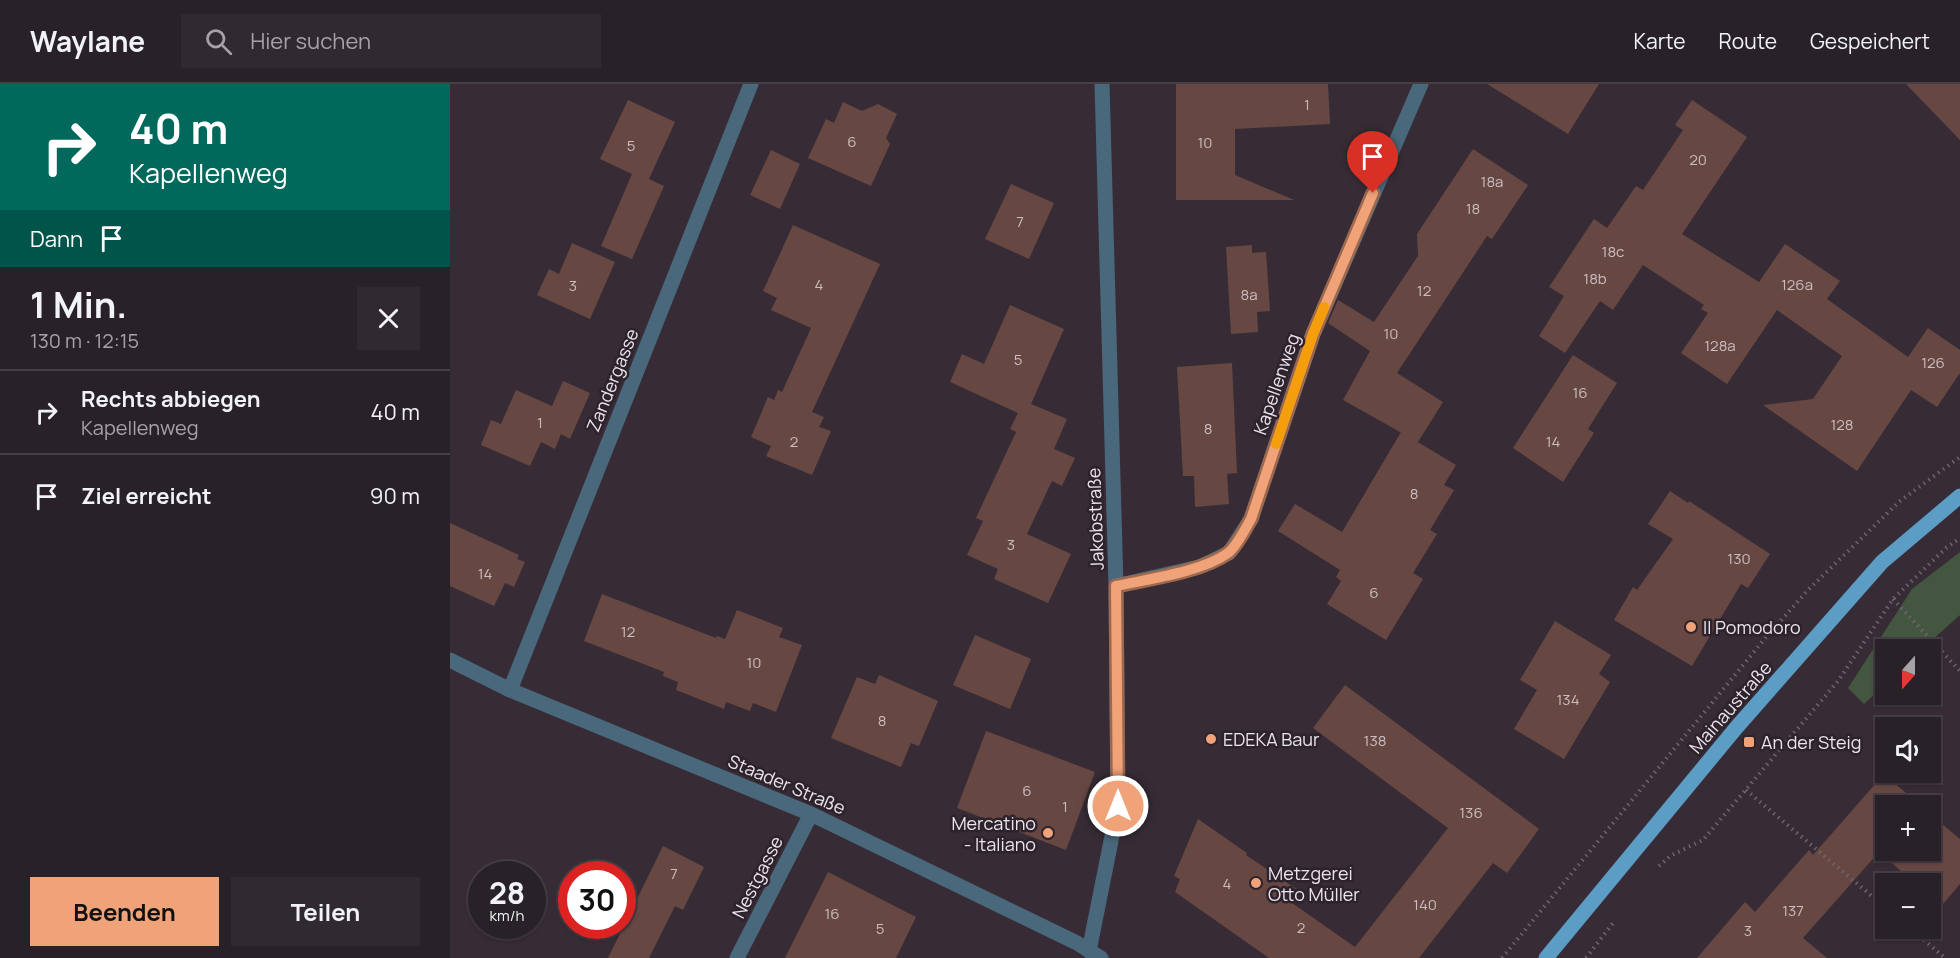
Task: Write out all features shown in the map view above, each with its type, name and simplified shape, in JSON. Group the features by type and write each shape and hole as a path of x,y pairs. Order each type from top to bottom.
{"main road":[{"name":"Mainaustraße","path":"1546,958 1736,728 1882,562 1960,496"}],"street":[{"name":"Zandergasse","path":"510,690 751,84"},
{"name":"Jakobstraße","path":"1095,954 1118,806 1116,586 1102,84"},
{"name":"Kapellenweg","path":"1116,586 1199,567 1229,553 1251,519 1313,334 1420,84"},
{"name":"Staader Straße","path":"450,660 510,690 811,814 1077,943 1095,954"},
{"name":"Nestgasse","path":"737,958 811,814"}],"path":[{"path":"1502,958 1760,644 1808,590 1900,501 1960,457"},
{"path":"1655,869 1670,856 1703,840 1838,681 1893,599 1946,548 1960,538"},
{"path":"1893,599 1960,671"},
{"path":"1746,789 1875,899"},
{"path":"1586,958 1618,916"},
{"path":"1923,939 1945,958"}],"green space":[{"path":"1960,552 1960,615 1933,639 1880,639 1912,589"},
{"path":"1875,646 1875,694 1864,704 1848,688"}],"building":[{"path":"1176,84 1328,84 1330,124 1235,129 1235,175 1294,200 1176,200"},
{"path":"1487,84 1599,84 1568,134"},
{"path":"1906,84 1960,84 1960,140"},
{"path":"628,100 675,122 649,179 664,186 632,259 601,246 632,174 600,159"},
{"path":"1692,100 1747,137 1682,234 1759,282 1785,244 1840,281 1827,299 1908,357 1928,328 1960,350 1960,373 1937,407 1911,390 1857,471 1763,405 1813,399 1842,356 1777,310 1727,384 1681,353 1708,313 1701,309 1704,305 1643,265 1613,310 1600,301 1565,353 1539,336 1564,296 1549,287 1594,219 1607,228 1636,186 1643,190 1683,130 1675,125"},
{"path":"843,102 862,111 878,104 897,114 886,138 890,144 871,186 808,158 826,119 834,123"},
{"path":"1473,149 1528,185 1492,239 1487,236 1397,373 1443,402 1418,442 1343,400 1370,351 1328,323 1338,300 1374,322 1418,256 1417,234"},
{"path":"771,150 800,164 780,209 750,195"},
{"path":"1011,184 1054,203 1029,259 985,239"},
{"path":"793,225 880,264 812,412 824,417 819,427 831,431 812,475 766,456 771,446 751,437 768,397 774,400 778,390 782,392 811,328 771,310 777,298 763,291"},
{"path":"572,243 615,262 590,319 537,295 549,269 559,274"},
{"path":"1252,245 1252,253 1266,252 1270,311 1257,312 1258,332 1231,334 1226,247"},
{"path":"1010,305 1064,329 1031,404 1067,419 1054,449 1075,458 1062,486 1052,481 1027,534 1071,554 1048,603 994,579 998,569 967,555 983,521 976,518 1016,432 1010,429 1018,413 950,382 962,354 984,364"},
{"path":"1573,355 1617,383 1588,429 1594,433 1563,482 1513,448"},
{"path":"1232,363 1237,473 1227,474 1229,504 1195,507 1194,476 1183,476 1177,367"},
{"path":"563,381 590,393 570,439 561,434 555,449 541,442 530,466 481,445 491,420 501,424 516,390 552,406"},
{"path":"1401,432 1456,465 1444,485 1454,490 1430,530 1437,534 1413,573 1423,579 1386,640 1327,604 1341,581 1336,577 1340,570 1278,531 1295,504 1342,532"},
{"path":"1670,491 1770,554 1748,588 1741,584 1692,666 1614,620 1633,587 1637,590 1673,539 1648,524"},
{"path":"450,523 519,555 517,559 525,562 514,587 505,583 494,606 450,586"},
{"path":"602,594 716,638 717,636 725,639 737,610 783,628 779,637 802,645 776,712 753,703 750,711 726,702 724,709 676,690 678,682 663,676 664,672 584,641"},
{"path":"1555,621 1611,655 1599,674 1610,682 1564,759 1514,729 1537,690 1520,680"},
{"path":"975,635 1031,659 1010,709 953,685"},
{"path":"879,675 938,701 919,746 911,743 901,767 831,738 857,677 875,684"},
{"path":"1345,685 1539,829 1507,873 1493,863 1419,958 1269,958 1175,892 1180,879 1174,876 1198,819 1298,890 1292,903 1355,947 1448,828 1313,728"},
{"path":"986,731 1095,772 1066,850 957,808"},
{"path":"1876,783 1894,783 1908,795 1875,795 1875,857 1803,938 1827,958 1697,958 1745,902 1755,912 1809,850 1813,855"},
{"path":"1941,823 1960,839 1960,884 1942,905 1941,873 1903,873 1889,861 1941,861"},
{"path":"663,846 704,867 683,910 675,906 649,958 608,958 617,939 636,939 636,901"},
{"path":"828,872 916,917 896,958 785,958"}],"slow traffic":[{"path":"1276,444 1324,307"}],"place":[{"name":"Il Pomodoro","path":"1691,627"},
{"name":"EDEKA Baur","path":"1211,739"},
{"name":"An der Steig","path":"1749,742"},
{"name":"Mercatino - Italiano","path":"1048,833"},
{"name":"Metzgerei Otto Müller","path":"1256,883"}],"route":[{"path":"1118,806 1116,586 1199,567 1229,553 1251,519 1313,334 1373,193"}]}
